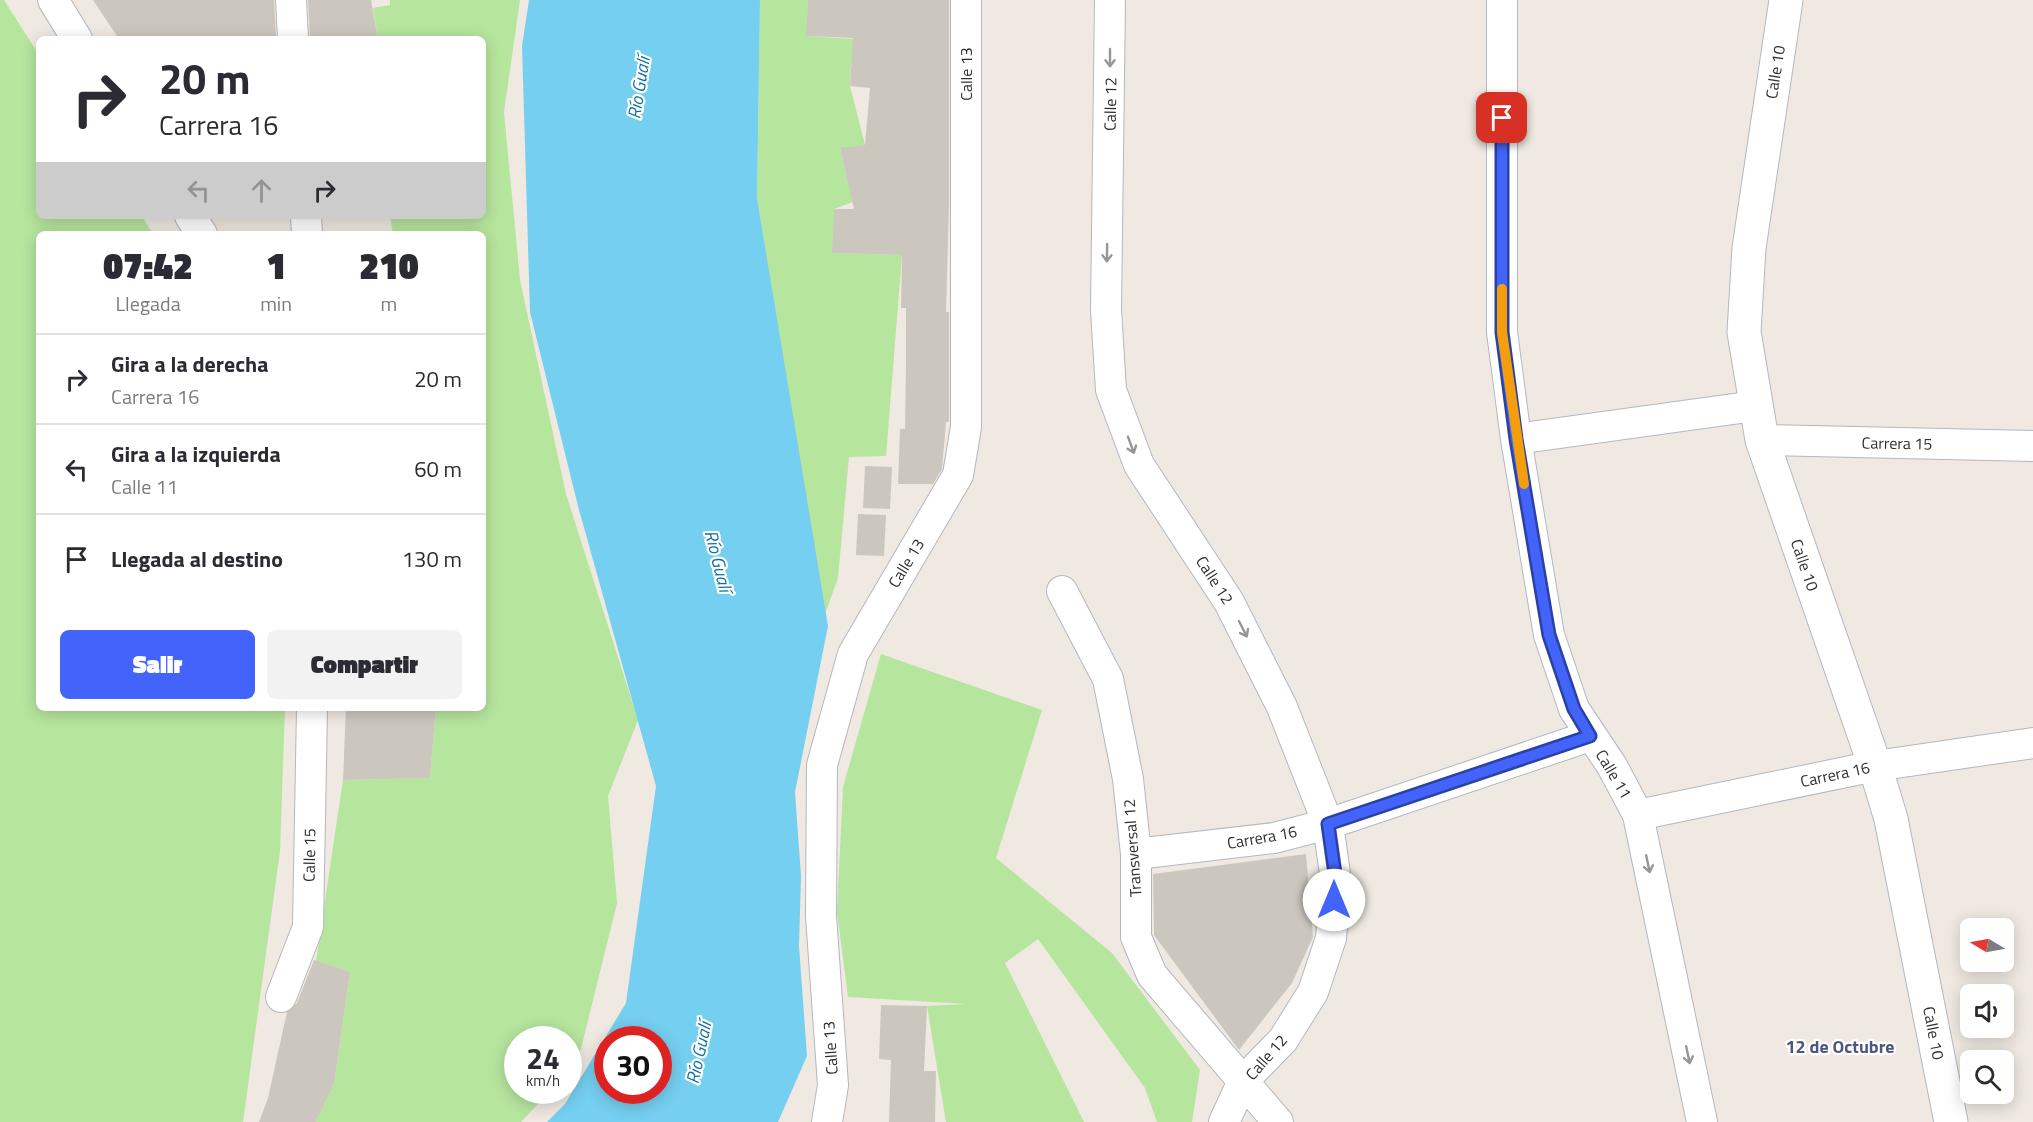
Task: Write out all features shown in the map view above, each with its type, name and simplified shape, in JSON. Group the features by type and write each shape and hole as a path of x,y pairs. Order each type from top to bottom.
{"street":[{"path":"53,0 75,36"},
{"path":"291,0 293,36"},
{"name":"Calle 13","path":"827,1122 833,1085 821,916 822,765 853,654 958,475 966,427 966,0"},
{"name":"Calle 12","path":"1110,0 1106,310 1111,390 1139,465 1229,602 1266,675 1282,707 1328,824 1336,881 1331,938 1312,992 1283,1041 1243,1081 1278,1122"},
{"name":"Calle 11","path":"1502,0 1502,332 1516,439 1549,635 1574,709 1612,766 1638,815 1702,1122"},
{"name":"Calle 10","path":"1786,0 1749,248 1744,332 1762,440 1875,766 1891,819 1952,1122"},
{"path":"1516,439 1755,406"},
{"name":"Carrera 15","path":"1762,440 2033,446"},
{"name":"Transversal 12","path":"1062,591 1108,679 1128,779 1136,854 1136,937 1152,975 1243,1081"},
{"name":"Calle 15","path":"281,997 308,927 312,711"},
{"name":"Carrera 16","path":"1136,854 1274,838 1328,824 1590,736"},
{"name":"Carrera 16","path":"1638,815 1875,766 2033,743"},
{"path":"1224,1122 1243,1081"}],"green space":[{"path":"0,0 4,0 36,50 36,219 144,219 151,231 36,231 36,711 285,711 280,851 243,1122 0,1122"},
{"path":"390,0 520,0 504,112 520,280 566,494 638,720 608,796 617,903 582,1045 582,1026 504,1026 504,1104 538,1104 521,1122 316,1122 334,1084 350,972 316,961 343,780 430,778 436,711 486,711 486,231 392,231 390,219 486,219 486,36 378,36 373,8 390,5"},
{"path":"760,0 808,0 807,36 913,43 851,63 850,86 865,145 840,149 853,202 834,209 833,253 902,255 886,456 849,457 838,578 825,614 757,198"},
{"path":"881,654 1042,710 996,858 1112,953 1200,1070 1192,1122 1157,1122 1145,1088 1038,939 1005,963 1084,1122 946,1122 927,1006 968,1004 848,997 837,912 843,787"}],"water":[{"name":"Río Gualí","path":"529,0 760,0 757,198 828,626 795,792 801,876 799,946 807,1056 778,1122 547,1122 565,1104 582,1104 582,1076 594,1056 594,1104 672,1104 672,1026 612,1026 626,1003 656,786 578,506 530,312 522,46"}],"building":[{"path":"93,0 274,0 276,36 117,36"},
{"path":"308,0 371,0 377,36 310,36"},
{"path":"808,0 949,0 949,205 946,312 949,312 949,422 946,422 942,469 933,484 898,484 900,429 905,429 906,308 901,308 902,255 832,253 834,209 854,209 840,148 865,145 870,88 850,86 853,38 806,36"},
{"path":"865,466 892,467 890,509 863,508"},
{"path":"858,514 886,515 884,556 856,555"},
{"path":"346,711 436,711 430,778 343,780"},
{"path":"1306,854 1313,937 1292,983 1239,1050 1154,935 1153,874"},
{"path":"314,960 350,972 334,1084 316,1122 259,1122 268,1098 287,1012 297,1003"},
{"path":"881,1005 927,1006 924,1071 936,1071 935,1122 889,1122 891,1060 879,1059"}],"slow traffic":[{"path":"1502,289 1502,332 1524,484"}],"district":[{"name":"12 de Octubre","path":"1840,1047"}],"route":[{"path":"1334,900 1336,881 1328,824 1590,736 1574,709 1549,635 1516,439 1502,332 1502,118"}]}
